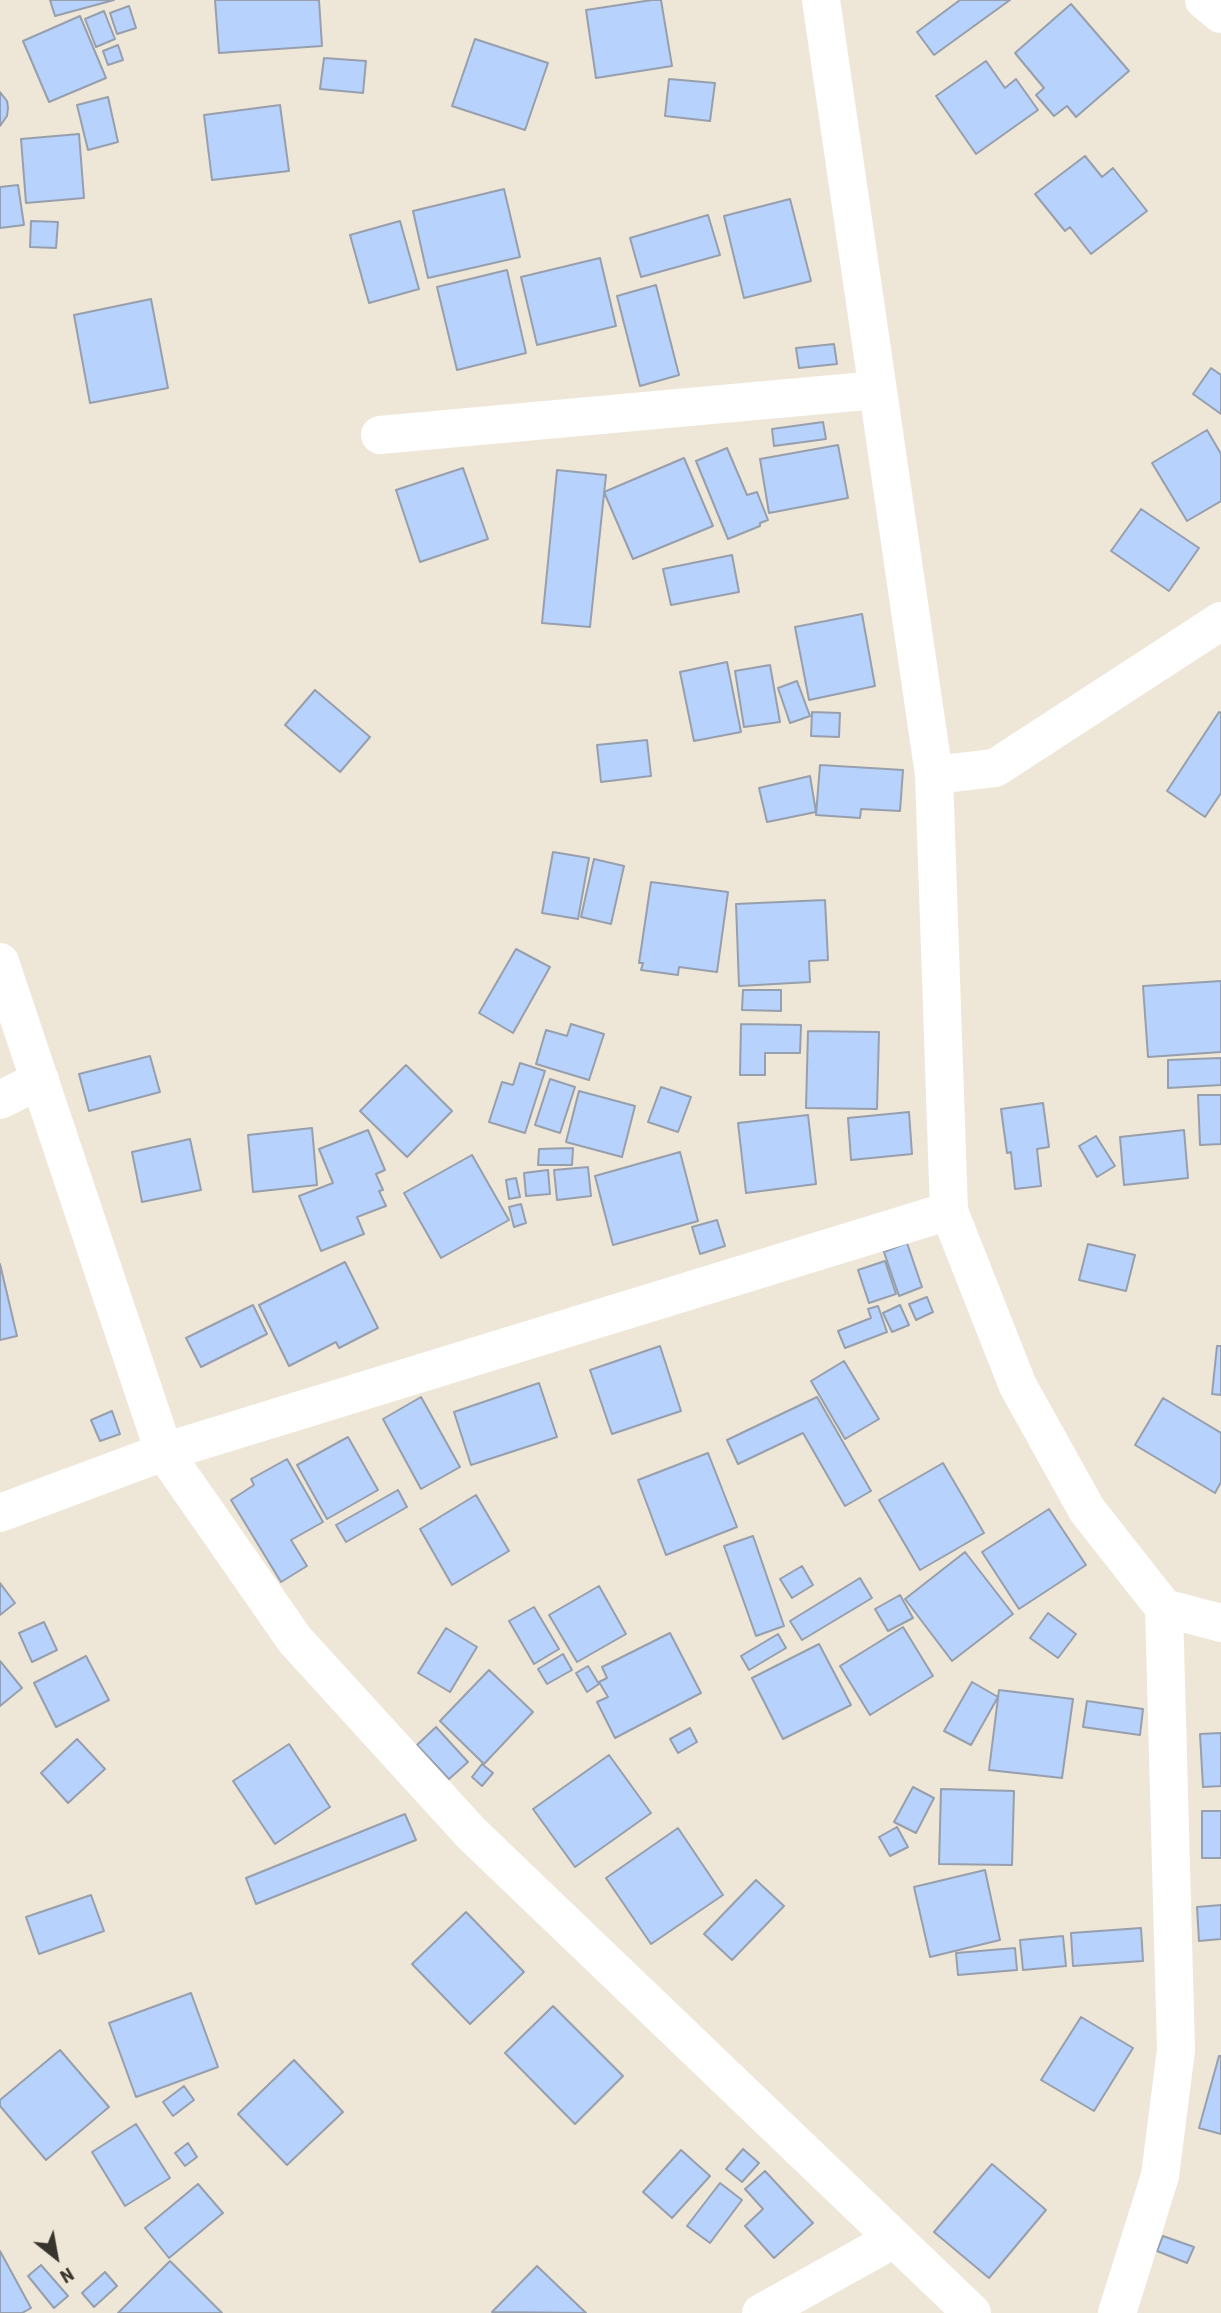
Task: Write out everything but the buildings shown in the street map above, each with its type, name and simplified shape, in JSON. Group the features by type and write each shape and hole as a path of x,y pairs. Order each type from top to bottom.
{"street":[{"path":"821,0 934,775 949,1211 1018,1386 1087,1510 1164,1608 1177,2050 1160,2176 1117,2313"},
{"path":"1204,0 1221,14"},
{"path":"380,435 877,390"},
{"path":"934,775 995,768 1221,621"},
{"path":"0,962 164,1452 295,1640 471,1833 972,2313"},
{"path":"0,1100 40,1080"},
{"path":"0,1513 164,1452 949,1211"},
{"path":"1164,1608 1221,1623"},
{"path":"761,2313 894,2239"}]}
